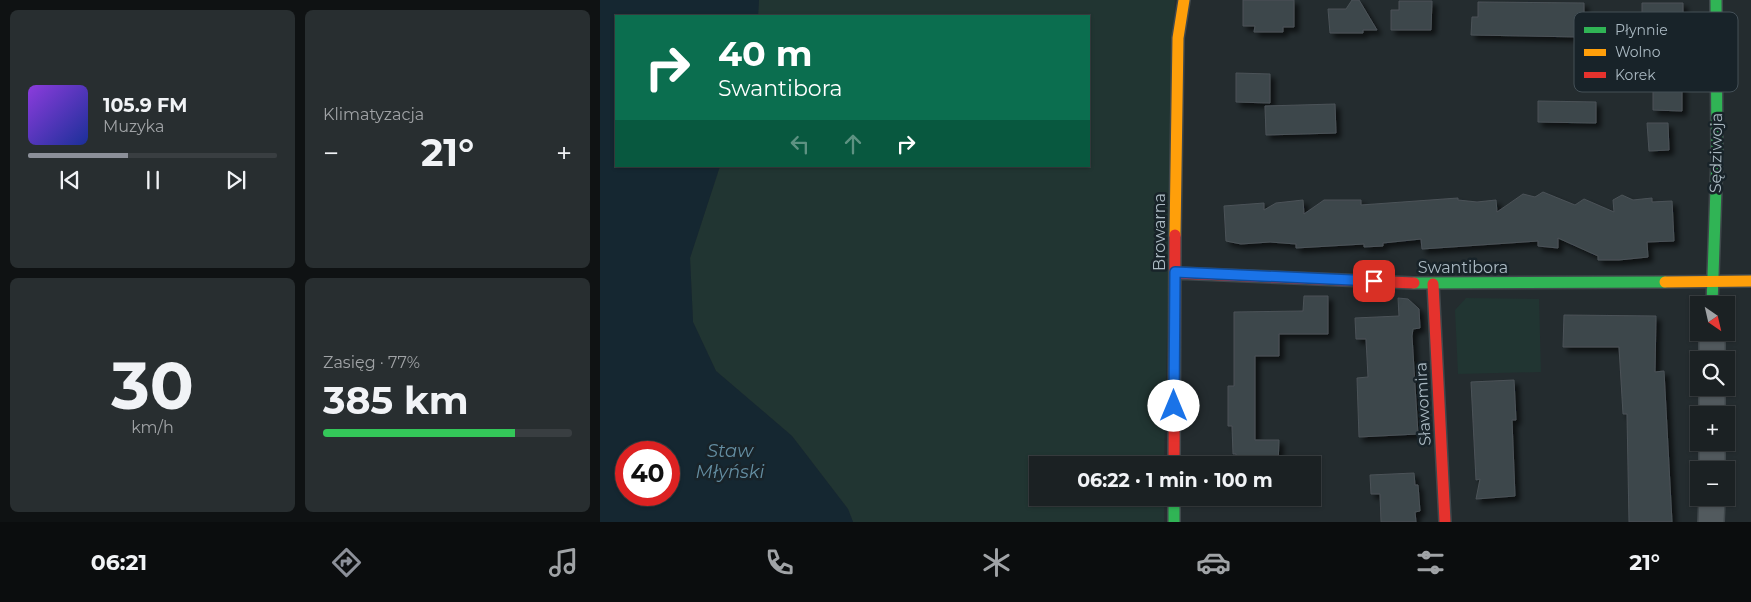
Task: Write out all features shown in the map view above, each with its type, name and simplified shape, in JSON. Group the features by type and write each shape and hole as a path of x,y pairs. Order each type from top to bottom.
{"street":[{"name":"Browarna","path":"1174,456 1176,67 1184,0"},
{"name":"Sędziwoja","path":"1712,296 1717,158 1717,92"},
{"name":"Swantibora","path":"1175,272 1433,284 1712,283 1751,281"},
{"name":"Sławomira","path":"1433,284 1445,522"},
{"path":"1174,506 1174,522"},
{"path":"1711,522 1712,506"}],"green space":[{"path":"759,0 1175,0 1164,456 1029,456 1029,506 1164,506 1164,522 853,522 848,509 792,436 716,371 693,322 690,258 720,167 1090,167 1090,15 758,15"},
{"path":"1466,298 1539,299 1541,372 1458,374 1455,310"}],"water":[{"name":"Staw Młyński","path":"600,0 759,0 758,15 615,15 615,167 720,167 690,258 693,322 716,371 792,436 848,509 853,522 600,522"}],"building":[{"path":"1243,0 1294,0 1294,27 1283,27 1283,32 1254,32 1255,26 1243,26"},
{"path":"1352,0 1359,0 1377,30 1363,30 1363,33 1330,33 1328,9 1346,9"},
{"path":"1399,1 1432,1 1431,30 1391,30 1391,10 1399,10"},
{"path":"1478,2 1584,3 1584,12 1574,12 1574,37 1471,35 1472,17 1478,17"},
{"path":"1642,3 1683,3 1683,12 1642,12"},
{"path":"1236,73 1270,74 1270,103 1236,102"},
{"path":"1653,92 1682,92 1682,111 1653,110"},
{"path":"1538,101 1596,102 1596,123 1538,122"},
{"path":"1335,104 1336,133 1266,135 1265,106"},
{"path":"1647,123 1668,123 1669,150 1649,151"},
{"path":"1543,192 1575,205 1584,199 1614,212 1613,200 1622,195 1633,200 1652,198 1652,202 1672,201 1674,241 1647,242 1648,257 1598,260 1598,256 1558,238 1558,248 1538,246 1538,241 1422,249 1421,239 1383,243 1383,246 1364,247 1364,244 1296,248 1296,244 1270,242 1241,244 1226,241 1224,206 1264,203 1264,210 1276,203 1303,200 1304,214 1324,200 1361,200 1361,205 1458,198 1458,200 1477,202 1496,200 1497,212 1523,194 1535,197"},
{"path":"1304,296 1328,296 1328,334 1279,334 1279,356 1255,356 1255,440 1279,440 1278,456 1236,456 1236,454 1233,454 1232,426 1228,426 1228,386 1234,386 1234,312 1303,311"},
{"path":"1398,298 1408,299 1419,309 1420,328 1413,329 1412,336 1418,434 1359,437 1357,378 1368,377 1366,339 1356,339 1355,318 1399,316"},
{"path":"1564,315 1656,316 1655,372 1664,371 1672,522 1629,522 1627,414 1623,414 1619,347 1563,347"},
{"path":"1514,380 1516,420 1512,420 1515,496 1476,499 1480,479 1476,480 1471,382"},
{"path":"1414,473 1415,485 1418,485 1420,511 1415,512 1416,522 1381,522 1380,494 1371,494 1370,475"}],"traffic: fast":[{"path":"1716,0 1716,12"},
{"path":"1712,296 1717,158 1717,92"},
{"path":"1414,283 1665,282"},
{"path":"1174,506 1174,522"}],"traffic: slow":[{"path":"1175,235 1178,38 1184,0"},
{"path":"1665,282 1751,281"}],"traffic: jam":[{"path":"1174,456 1175,235"},
{"path":"1175,273 1414,283"},
{"path":"1433,284 1445,522"}],"route":[{"path":"1174,406 1175,272 1374,281"}]}
